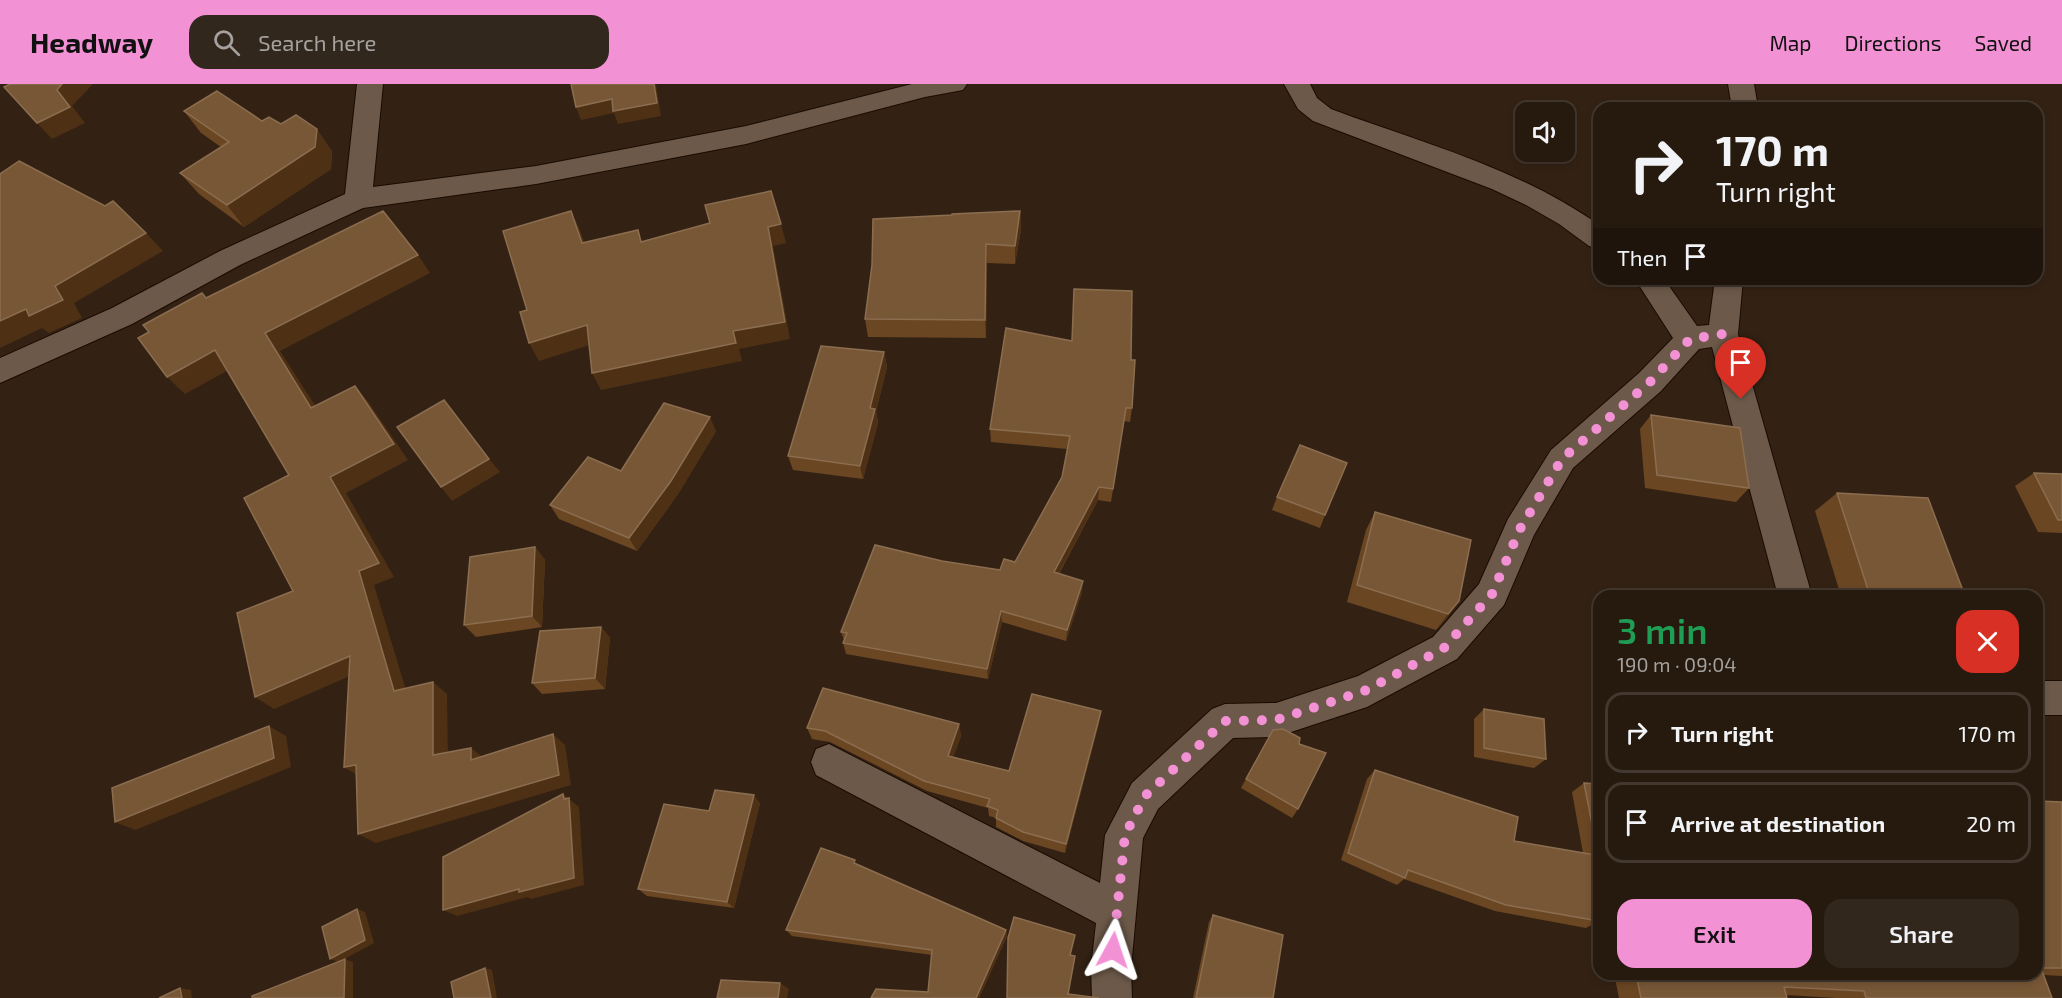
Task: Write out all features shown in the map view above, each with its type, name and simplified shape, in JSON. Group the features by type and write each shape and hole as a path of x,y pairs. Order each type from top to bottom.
{"street":[{"path":"358,200 370,84"},
{"path":"0,371 122,315 230,258 358,200 536,175 746,135 924,89 954,84"},
{"path":"1297,84 1307,103 1322,115 1482,174 1546,204 1593,234"},
{"path":"1741,84 1744,102"},
{"path":"1655,285 1706,336 1793,590"},
{"path":"1112,998 1111,968 1125,835 1145,796 1225,721 1276,720 1367,690 1444,648 1492,594 1520,529 1562,459 1706,336 1727,285"},
{"path":"2043,698 2062,698"},
{"path":"829,762 1116,914"}],"building":[{"path":"10,84 62,84 57,90 70,107 37,123 4,87"},
{"path":"571,84 654,84 657,103 613,111 612,99 576,107"},
{"path":"217,91 262,121 269,117 281,124 296,115 317,129 315,147 227,205 180,173 229,142 184,111"},
{"path":"19,161 105,206 113,201 146,233 55,286 63,300 29,316 26,309 0,321 0,174"},
{"path":"771,191 781,224 768,227 785,322 733,331 736,343 592,373 587,325 529,343 520,312 527,310 503,231 571,211 582,243 638,230 641,242 710,223 705,205"},
{"path":"383,211 418,255 265,333 311,408 355,386 394,444 330,477 379,563 359,571 394,691 433,682 433,755 471,748 471,760 553,734 559,775 358,834 356,765 344,767 350,656 255,697 237,613 293,591 244,498 289,475 215,350 167,377 138,338 149,332 143,325 202,293 206,298"},
{"path":"1020,211 1015,246 986,244 985,320 865,319 872,265 873,219"},
{"path":"1074,289 1132,291 1131,360 1135,360 1132,408 1126,408 1113,489 1099,487 1054,572 1083,581 1067,630 1001,611 987,669 843,643 847,633 841,632 875,545 942,561 1000,570 1004,559 1015,562 1062,477 1070,436 990,429 1006,328 1072,341"},
{"path":"821,346 884,352 870,408 875,409 860,466 788,456"},
{"path":"444,400 489,459 441,487 397,427"},
{"path":"664,403 710,417 671,481 629,538 550,505 588,457 621,471"},
{"path":"1651,415 1740,428 1749,488 1657,475"},
{"path":"1300,445 1347,463 1325,515 1277,497"},
{"path":"2034,473 2062,474 2062,520 2058,520"},
{"path":"1837,493 1928,498 1963,590 1868,590"},
{"path":"1375,512 1471,540 1459,601 1448,614 1357,585"},
{"path":"535,547 532,616 464,625 470,557"},
{"path":"601,627 595,678 532,683 540,631"},
{"path":"823,688 959,724 948,756 1009,771 1032,694 1101,711 1066,844 1023,832 996,818 998,810 987,806 990,799 924,781 825,731 807,728"},
{"path":"1484,709 1544,719 1546,759 1484,748"},
{"path":"269,726 274,758 115,822 112,788"},
{"path":"1283,729 1300,738 1299,744 1326,753 1298,809 1246,779 1273,730"},
{"path":"1375,770 1518,817 1514,841 1593,855 1593,920 1506,905 1408,870 1405,878 1348,853"},
{"path":"1584,783 1593,784 1593,829"},
{"path":"715,790 754,795 727,902 638,889 664,804 709,811"},
{"path":"563,794 564,799 569,798 574,878 519,892 519,889 443,910 443,857"},
{"path":"2043,801 2062,802 2062,968 2043,968"},
{"path":"821,848 855,860 854,863 1006,930 976,998 871,998 876,989 928,992 932,950 786,930"},
{"path":"357,909 365,940 330,959 322,927"},
{"path":"1213,915 1283,935 1273,998 1196,998"},
{"path":"1014,917 1075,935 1070,955 1075,956 1068,994 1099,998 1007,998 1008,938"},
{"path":"345,959 344,998 252,998 252,996"},
{"path":"485,968 491,998 454,998 451,982"},
{"path":"2043,973 2052,998 1866,998 1864,991 1784,987 1787,998 1641,998 1637,980 2043,980"},
{"path":"721,980 780,983 778,998 717,998"},
{"path":"180,988 182,998 159,998"}],"route":[{"path":"1113,950 1125,835 1145,796 1225,721 1276,720 1331,702 1367,690 1444,648 1492,594 1520,529 1562,459 1650,382 1690,339 1723,334 1741,399"}]}
